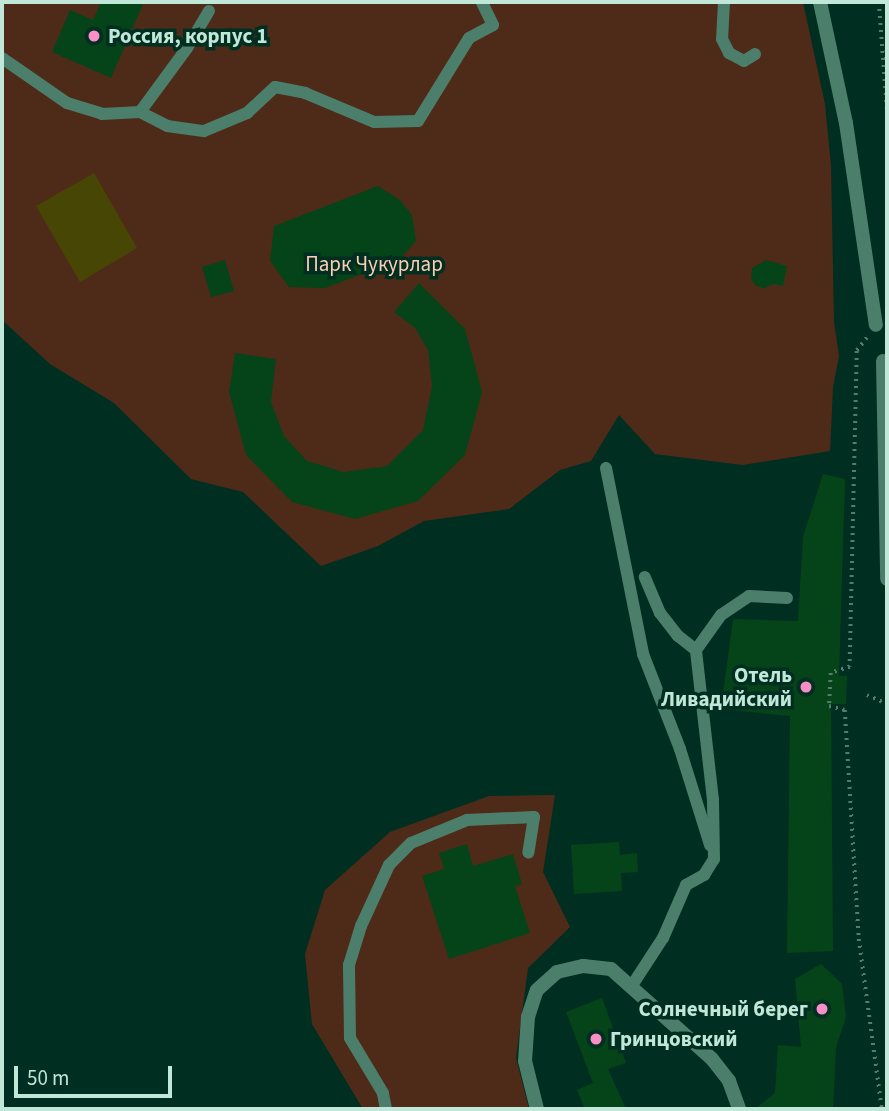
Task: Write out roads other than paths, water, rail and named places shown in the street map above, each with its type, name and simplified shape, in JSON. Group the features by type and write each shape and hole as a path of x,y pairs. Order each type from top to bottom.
{"street":[{"path":"820,2 846,123 876,325"},
{"path":"883,361 887,579"},
{"path":"537,1109 525,1061 528,1017 537,990 557,972 583,965 611,969 712,1059 729,1081 739,1109"}],"lane":[{"path":"2,58 67,103 102,114 140,112 167,126 204,131 247,113 275,88 305,93 374,122 418,121 469,38 493,25 482,2"},
{"path":"723,2 722,39 729,53 744,61 755,54"},
{"path":"140,112 209,11"},
{"path":"606,468 643,654 680,749 714,859"},
{"path":"645,577 660,613 678,636 696,650"},
{"path":"631,987 663,938 687,885 704,875 714,859 713,800 696,650 720,615 749,596 787,598"},
{"path":"386,1109 383,1093 350,1038 349,965 360,926 389,865 411,843 467,820 534,817 528,853"}],"place":[{"name":"Россия, корпус 1","path":"94,36"},
{"name":"Отель Ливадийский","path":"806,687"},
{"name":"Солнечный берег","path":"822,1009"},
{"name":"Гринцовский","path":"596,1039"}],"park label":[{"name":"Парк Чукурлар","path":"374,264"}]}
